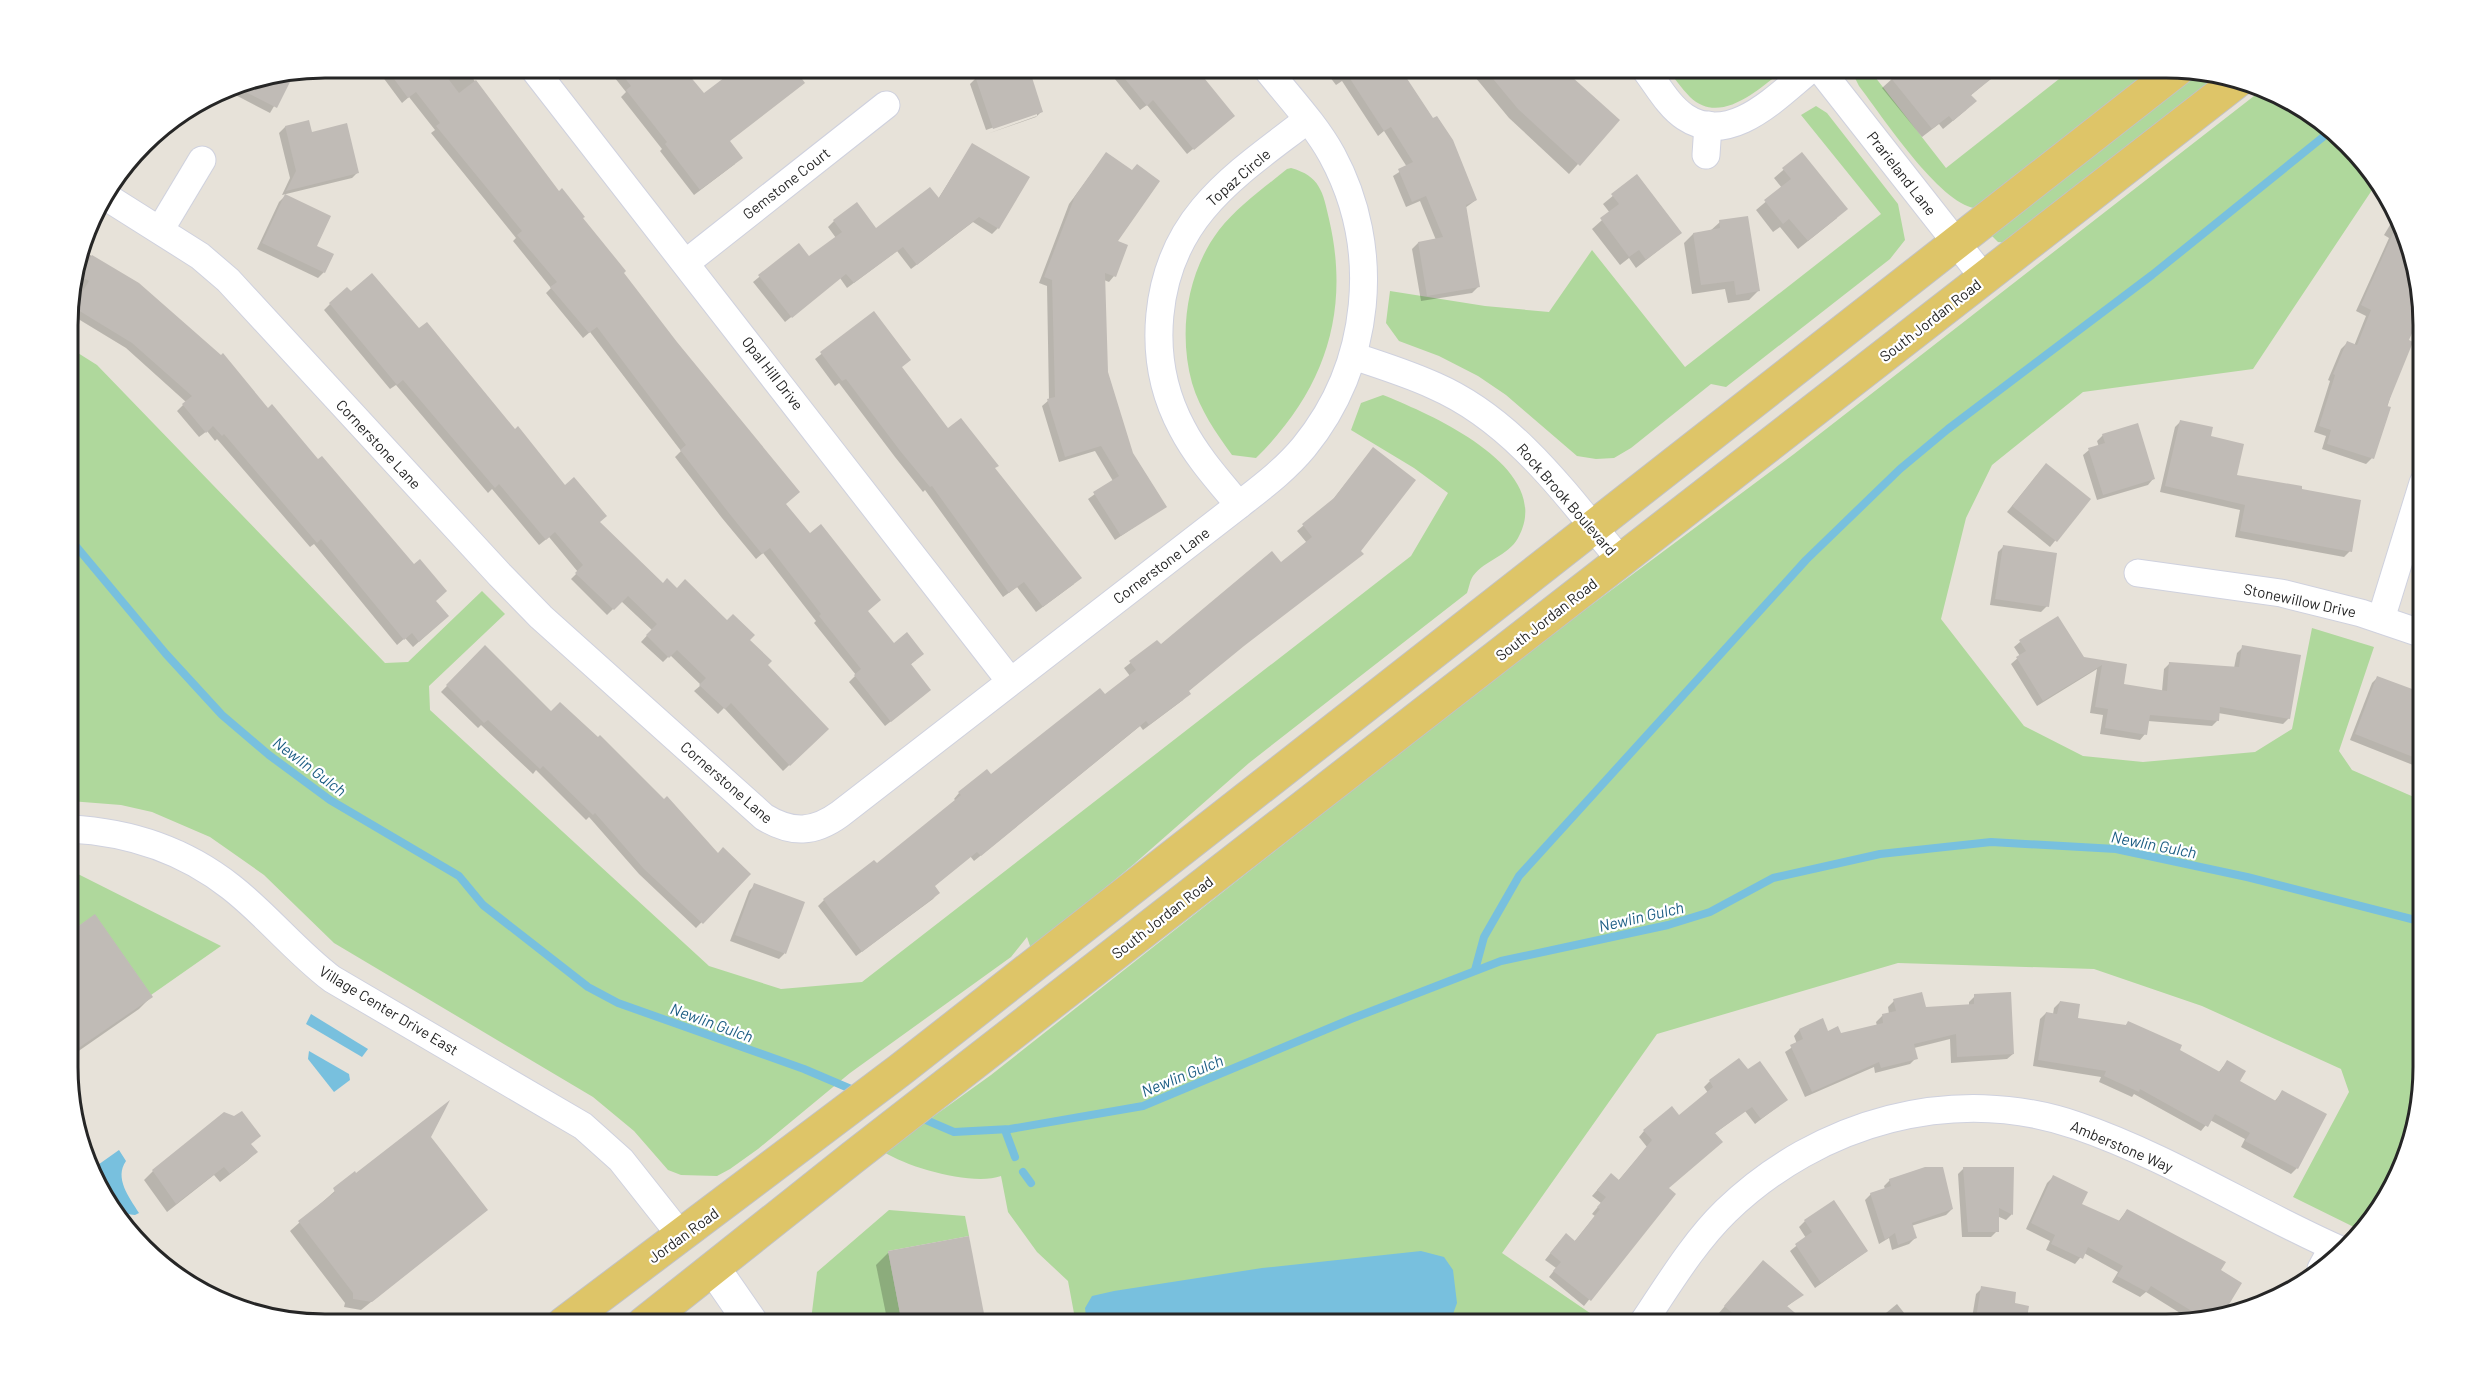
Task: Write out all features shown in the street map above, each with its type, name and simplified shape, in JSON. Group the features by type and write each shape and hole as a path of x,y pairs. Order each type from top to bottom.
{"main road":[{"path":"1592,526 2166,78"},
{"name":"South Jordan Road","path":"714,1269 852,1158 2232,87"},
{"name":"Jordan Road","path":"577,1314 749,1187 918,1057 1592,526"},
{"path":"656,1314 714,1269 723,1244 738,1222 749,1187"}],"street":[{"name":"Opal Hill Drive","path":"541,78 687,262 1010,681"},
{"name":"Cornerstone Lane","path":"112,200 214,266 500,575 542,616 752,807 778,826 802,831 829,822 1284,469 1305,446 1337,395 1353,356 1364,293 1364,261 1360,236 1353,208 1332,156 1274,78"},
{"path":"1652,78 1684,116 1694,122 1719,127 1742,121 1799,78"},
{"name":"Prarieland Lane","path":"1827,78 1984,278"},
{"name":"Gemstone Court","path":"687,262 886,105"},
{"name":"Topaz Circle","path":"1239,505 1192,445 1167,393 1159,335 1165,280 1182,240 1204,207 1233,178 1307,120"},
{"path":"1706,155 1708,125"},
{"path":"160,230 202,160"},
{"name":"Rock Brook Boulevard","path":"1353,356 1436,386 1497,425 1537,461 1621,561"},
{"path":"2381,619 2413,515"},
{"name":"Stonewillow Drive","path":"2139,573 2281,592 2381,619 2413,630"},
{"name":"Village Center Drive East","path":"78,829 139,839 176,854 232,887 296,950 332,979 584,1126 621,1160 682,1237"},
{"name":"Amberstone Way","path":"1649,1314 1724,1213 1785,1164 1863,1126 1904,1116 1950,1109 2012,1111 2079,1126 2129,1146 2328,1253"},
{"path":"714,1269 745,1314"}],"green space":[{"path":"1674,78 1773,78 1740,101 1727,106 1715,108 1702,105 1690,97"},
{"path":"1855,78 1876,78 1946,168 2060,78 2143,78 1975,208 1961,203 1929,176"},
{"path":"2190,80 2213,83 2008,243 1998,242 1991,235"},
{"path":"2255,95 2275,103 2316,129 2341,150 2362,175 2372,190 2253,369 2083,392 1992,465 1966,518 1941,619 2024,726 2083,756 2143,762 2255,752 2292,729 2312,628 2374,647 2339,751 2352,770 2413,797 2413,1067 2411,1099 2400,1146 2388,1176 2354,1227 2293,1197 2349,1092 2341,1069 2202,1006 2094,969 1898,963 1657,1034 1502,1253 1591,1314 1074,1314 1068,1281 1037,1252 1008,1212 1001,1176 974,1179 941,1174 909,1164 884,1152 991,1075 1507,668 1794,454"},
{"path":"1816,106 1827,113 1898,204 1905,240 1890,259 1726,387 1711,384 1631,448 1614,458 1596,459 1577,456 1506,395 1478,376 1439,356 1399,341 1386,323 1390,291 1485,306 1549,312 1592,250 1685,367 1881,214 1801,115"},
{"path":"1291,168 1301,171 1314,181 1319,186 1325,201 1335,254 1334,318 1315,378 1299,406 1280,432 1256,458 1232,455 1204,412 1192,383 1186,343 1188,303 1199,264 1219,230 1234,213"},
{"path":"78,353 97,365 385,663 408,662 482,591 505,614 429,686 430,710 709,966 781,989 862,982 1411,556 1448,493 1414,468 1351,430 1361,403 1383,395 1457,430 1483,447 1505,467 1520,489 1525,513 1518,538 1503,554 1478,571 1472,578 1467,593 1249,763 1134,864 1031,949 1027,937 1011,957 850,1073 758,1149 717,1176 681,1175 668,1170 634,1131 593,1097 334,943 264,875 210,837 152,812 121,805 78,802"},
{"path":"78,874 221,946 151,995 95,915 78,927"},
{"path":"889,1210 965,1216 969,1236 888,1251 900,1314 812,1314 817,1272"}],"water":[{"path":"311,1014 368,1049 362,1057 306,1024"},
{"path":"309,1051 349,1074 350,1080 334,1092 308,1059"},
{"path":"119,1150 126,1161 122,1181 139,1213 135,1215 126,1213 98,1165"},
{"path":"1421,1251 1444,1257 1453,1270 1457,1303 1453,1314 1086,1314 1085,1308 1092,1296 1262,1268"}],"building":[{"path":"393,78 448,78 459,93 476,80 559,191 562,188 585,217 583,218 626,271 624,273 677,342 800,492 786,504 810,533 821,524 881,600 868,611 894,643 907,632 924,654 911,664 931,690 891,722 854,675 861,669 770,548 762,554 728,512 680,450 686,445 597,327 589,333 550,287 557,282 517,235 522,231 436,126 440,123 416,92 408,98"},
{"path":"625,78 691,78 704,93 724,78 801,78 805,83 730,141 743,158 700,190 665,144 667,142 626,90 631,86"},
{"path":"976,78 1032,78 1043,112 993,129"},
{"path":"1124,78 1204,78 1235,116 1194,150 1153,100 1147,106"},
{"path":"1350,78 1407,78 1433,118 1437,116 1453,140 1477,200 1466,205 1480,287 1427,296 1418,242 1443,237 1426,196 1412,202 1398,169 1413,162 1391,127 1384,131"},
{"path":"1492,78 1573,78 1620,120 1580,166 1518,109"},
{"path":"1891,78 1992,78 1971,95 1977,101 1953,121 1949,116 1932,129"},
{"path":"291,80 277,108 245,92"},
{"path":"309,120 312,132 347,123 359,173 286,191 296,171 285,126"},
{"path":"972,143 1030,177 999,229 979,217 917,265 903,247 854,283 846,274 792,318 758,275 799,243 809,256 842,232 833,220 857,202 876,228 930,187 939,198"},
{"path":"1106,152 1132,170 1137,164 1160,181 1118,241 1128,245 1116,277 1105,273 1108,372 1133,453 1167,507 1121,536 1093,492 1119,476 1101,446 1065,457 1047,399 1055,397 1052,280 1044,277 1075,196"},
{"path":"1802,152 1848,209 1808,241 1789,219 1783,224 1764,200 1791,179 1782,168"},
{"path":"1637,174 1682,233 1646,260 1639,250 1629,257 1600,218 1619,204 1611,194"},
{"path":"285,194 331,216 317,246 334,254 325,273 262,243"},
{"path":"1748,216 1760,291 1736,295 1734,281 1701,285 1693,233 1720,228 1719,220"},
{"path":"2394,231 2405,261 2411,293 2413,331 2409,340 2413,342 2387,406 2391,407 2374,459 2327,444 2331,430 2319,426 2335,375 2333,374 2347,341 2357,345 2371,310 2361,305"},
{"path":"92,255 139,283 221,355 223,353 268,408 272,404 318,459 322,456 414,564 420,559 447,591 436,601 449,616 419,642 412,633 404,640 321,539 317,543 224,434 222,436 213,426 206,433 182,404 192,396 132,343 79,311 80,296 89,281 83,278 85,268"},
{"path":"372,273 419,328 427,322 515,429 518,426 565,485 574,477 607,516 600,522 663,583 667,578 677,588 685,579 727,620 733,614 755,635 750,640 772,661 768,665 829,729 790,766 731,703 725,709 699,685 706,678 677,650 669,658 646,635 657,624 628,596 614,610 575,573 583,565 555,532 546,540 499,484 495,488 403,380 397,385 329,303 347,287 351,291"},
{"path":"874,311 911,360 902,367 948,428 961,418 999,466 995,468 1082,578 1043,607 1024,582 1009,593 932,486 930,487 901,452 846,379 842,381 820,352"},
{"path":"2180,420 2213,427 2211,436 2244,444 2237,475 2302,486 2302,489 2361,500 2352,552 2240,531 2245,505 2165,486"},
{"path":"2138,423 2155,479 2103,495 2088,448 2105,443 2102,434"},
{"path":"1373,447 1416,480 1361,551 1364,554 1244,646 1189,691 1191,694 1149,725 1146,721 981,856 977,852 935,886 940,893 862,952 823,899 874,860 877,863 961,795 958,792 987,769 991,774 1100,688 1105,694 1136,670 1129,661 1157,640 1161,644 1272,551 1281,562 1312,537 1302,524 1334,498"},
{"path":"2046,463 2091,499 2057,542 2012,506"},
{"path":"2003,545 2057,553 2049,607 1995,599"},
{"path":"2058,616 2084,657 2127,664 2124,684 2167,691 2169,662 2239,667 2242,645 2301,655 2290,719 2220,707 2219,721 2150,715 2147,735 2105,728 2108,709 2095,707 2102,665 2043,701 2016,657 2026,651 2019,640"},
{"path":"485,645 551,711 560,702 598,737 600,735 664,799 667,796 718,853 723,847 751,874 703,924 644,869 595,813 593,815 543,766 540,769 488,720 484,723 446,685"},
{"path":"2377,676 2413,689 2413,757 2355,734"},
{"path":"754,883 805,902 786,954 735,935"},
{"path":"95,914 153,997 78,1049 78,926"},
{"path":"1922,992 1926,1007 1974,1004 1974,994 2011,992 2014,1054 1957,1057 1956,1034 1914,1044 1918,1059 1881,1068 1879,1062 1812,1092 1790,1045 1803,1039 1799,1029 1823,1018 1828,1031 1838,1026 1841,1033 1883,1023 1882,1014 1896,1011 1893,999"},
{"path":"2060,1001 2080,1004 2078,1018 2126,1025 2128,1021 2182,1045 2180,1050 2220,1072 2227,1060 2246,1071 2240,1081 2276,1101 2282,1090 2327,1114 2298,1169 2245,1141 2250,1133 2215,1114 2208,1127 2140,1089 2139,1092 2104,1076 2106,1071 2038,1060 2046,1012 2057,1014"},
{"path":"1739,1058 1748,1069 1760,1061 1788,1100 1761,1119 1752,1107 1715,1133 1723,1142 1669,1188 1676,1194 1591,1301 1553,1271 1561,1262 1550,1253 1566,1233 1575,1241 1600,1209 1597,1207 1606,1197 1597,1190 1611,1173 1619,1180 1652,1140 1643,1130 1672,1106 1679,1115 1713,1087 1709,1080"},
{"path":"450,1100 431,1137 488,1210 372,1302 353,1299 353,1293 298,1221 335,1192 333,1188 355,1171 356,1173"},
{"path":"242,1111 261,1136 251,1144 258,1152 230,1174 224,1167 176,1204 152,1170 224,1112 234,1116"},
{"path":"1925,1167 1943,1167 1953,1209 1912,1223 1917,1238 1898,1245 1895,1233 1885,1240 1870,1193 1891,1186 1889,1179"},
{"path":"1963,1167 2014,1167 2013,1215 1999,1208 1999,1232 1968,1232"},
{"path":"2053,1175 2088,1192 2082,1204 2120,1221 2127,1209 2226,1262 2221,1270 2242,1283 2228,1306 2194,1312 2151,1286 2147,1292 2117,1276 2123,1266 2088,1247 2083,1259 2051,1244 2055,1235 2031,1223"},
{"path":"1834,1200 1868,1251 1821,1283 1795,1244 1812,1232 1804,1220"},
{"path":"969,1236 984,1314 900,1314 888,1251"},
{"path":"1763,1260 1804,1295 1787,1306 1796,1314 1733,1314 1724,1306"},
{"path":"1981,1286 2016,1292 2015,1303 2029,1306 2028,1314 1977,1314"}],"waterway":[{"path":"1475,970 1484,937 1519,876 1806,560 1900,469 1948,429 2152,275 2325,136"},
{"name":"Newlin Gulch","path":"78,549 166,654 222,715 269,755 330,800 459,876 483,905 588,987 618,1003 804,1069 858,1092"},
{"name":"Newlin Gulch","path":"919,1117 954,1132 1010,1129 1143,1106 1351,1019 1501,961 1668,925 1710,912 1773,878 1880,854 1991,842 2116,849 2247,877 2413,919"},
{"path":"1005,1130 1015,1157"},
{"path":"1023,1172 1031,1183"}]}
